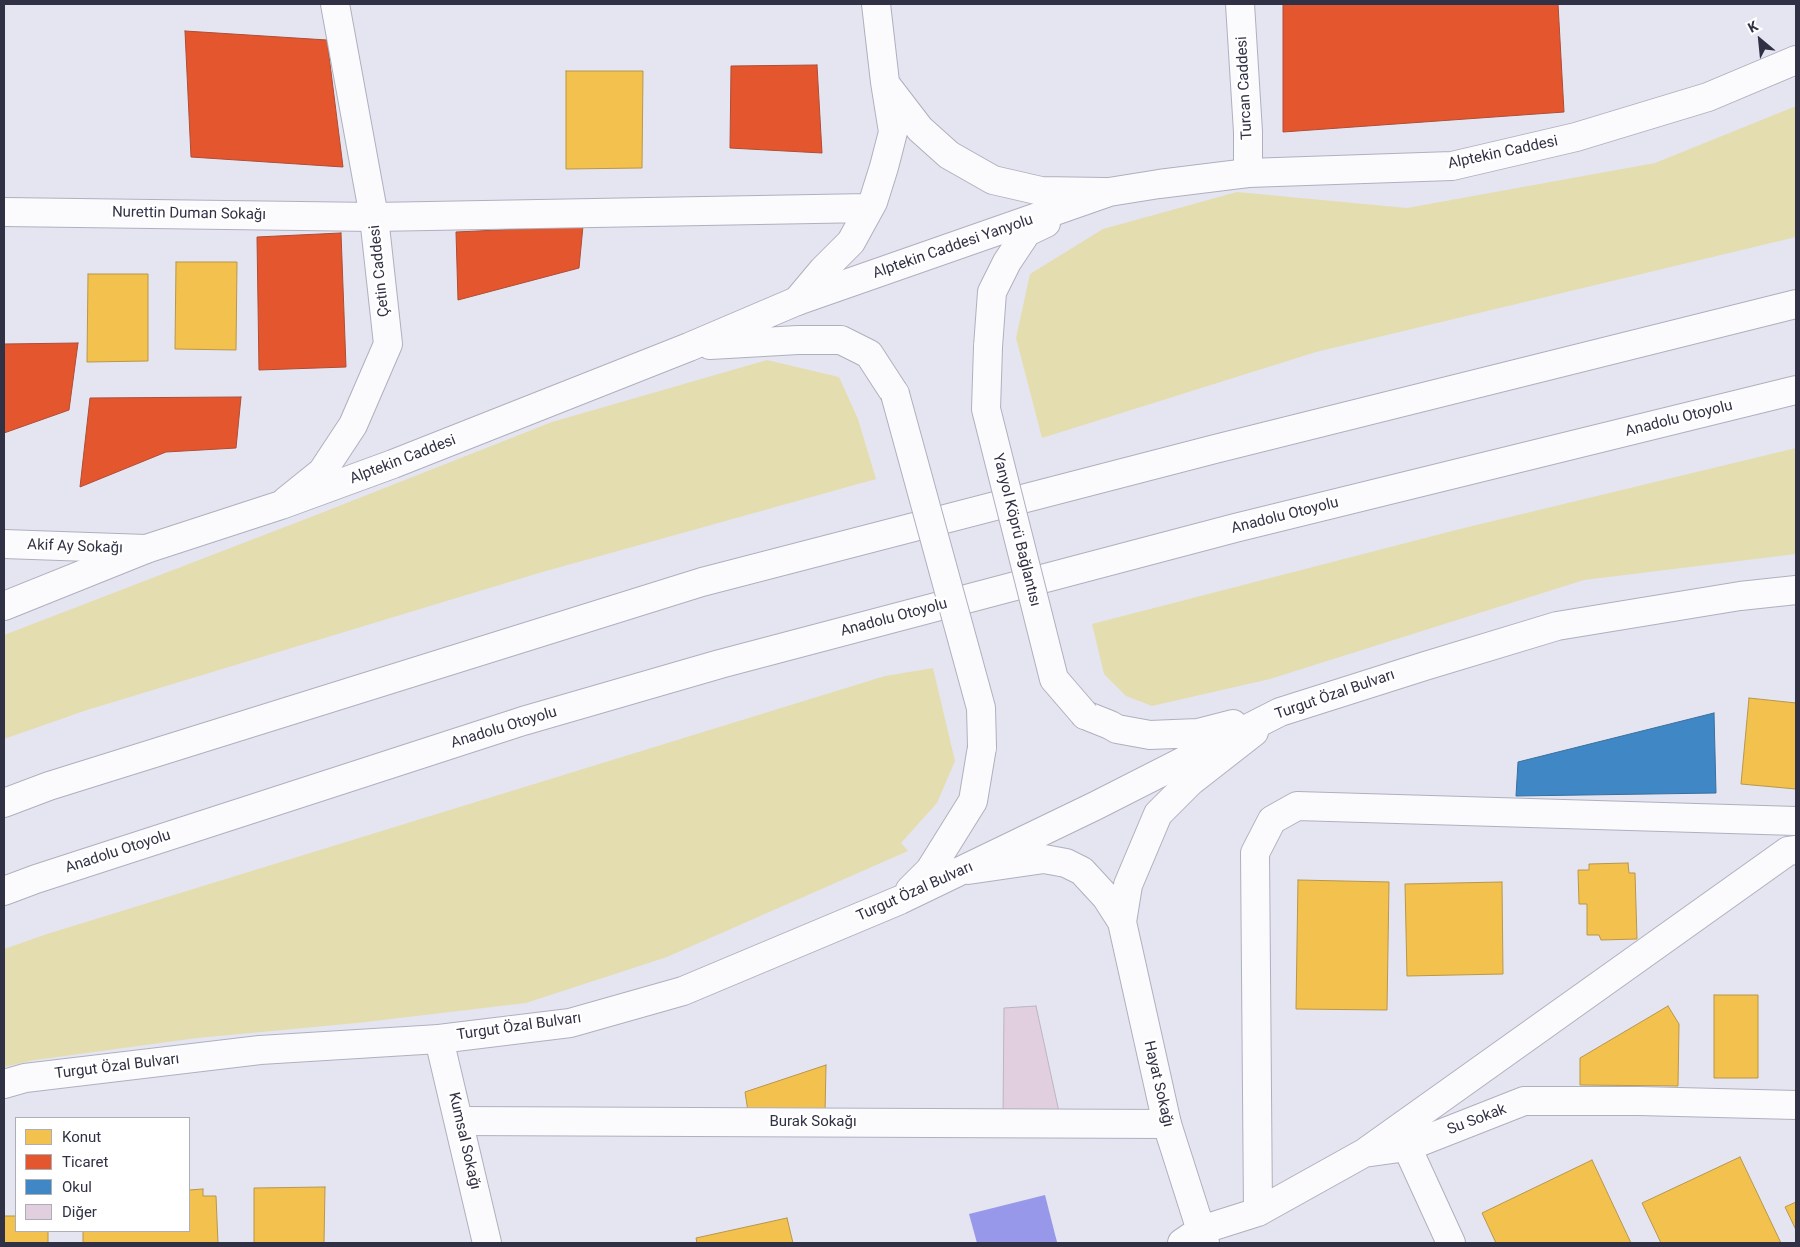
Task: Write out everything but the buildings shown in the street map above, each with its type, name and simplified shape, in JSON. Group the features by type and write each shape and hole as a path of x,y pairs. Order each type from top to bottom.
{"main road":[{"name":"Çetin Caddesi","path":"281,505 322,472 353,425 388,344 374,217 335,4"},
{"path":"797,301 823,270 851,242 869,208 884,167 893,132 876,4"},
{"name":"Turcan Caddesi","path":"1240,4 1248,132 1248,173"},
{"name":"Alptekin Caddesi","path":"1109,192 1248,173 1452,166 1595,132 1708,96 1796,60"},
{"path":"885,82 920,129 949,155 993,180 1041,192 1109,192"},
{"name":"Alptekin Caddesi Yanyolu","path":"797,301 1109,192"},
{"name":"Yanyol Köprü Bağlantısı","path":"1109,192 1027,232 1007,262 992,292 986,409 1054,679 1085,715 1110,724 1116,729 1150,735 1198,733 1280,712"},
{"name":"Nurettin Duman Sokağı","path":"4,212 374,217 869,208"},
{"name":"Alptekin Caddesi","path":"4,606 146,549 281,505 393,464 688,347 797,301"},
{"path":"4,803 49,786 702,582 1215,449 1796,304"},
{"path":"688,347 798,340 841,340 869,354 895,394 981,708 982,747 973,801 930,870 900,900"},
{"name":"Anadolu Otoyolu","path":"4,891 36,878 524,721 720,664 1235,528 1796,390"},
{"name":"Akif Ay Sokağı","path":"4,544 146,549"},
{"name":"Turgut Özal Bulvarı","path":"4,1084 25,1078 260,1050 440,1039 570,1023 683,991 900,900 1095,806 1280,712 1557,626 1740,596 1796,590"},
{"path":"1122,922 1128,884 1158,814 1190,782 1280,712"},
{"path":"1258,1212 1255,854 1272,820 1298,806 1796,821"},
{"path":"1364,1153 1792,851"},
{"path":"962,871 1044,859 1066,863 1082,871 1106,897 1122,922"},
{"name":"Hayat Sokağı","path":"1122,922 1167,1124 1196,1239"},
{"name":"Kumsal Sokağı","path":"440,1039 488,1243"},
{"name":"Su Sokak","path":"1196,1239 1258,1212 1364,1153 1408,1147 1524,1101 1649,1101 1796,1105"},
{"name":"Burak Sokağı","path":"459,1121 1167,1124"},
{"path":"1408,1147 1451,1243"}],"shaded area":[{"path":"1796,106 1796,237 1316,352 1042,438 1016,338 1030,274 1103,229 1237,192 1407,208 1655,163"},
{"path":"767,360 839,377 858,419 876,479 539,573 87,710 4,739 4,635 552,422"},
{"path":"1796,448 1796,554 1584,580 1270,679 1152,706 1126,696 1104,674 1092,624 1460,529"},
{"path":"933,668 955,761 937,803 901,843 908,851 667,957 526,1003 357,1023 197,1038 35,1060 4,1067 4,949 47,934 885,676"}],"water":[{"path":"1045,1195 1057,1242 977,1243 969,1214"}]}
